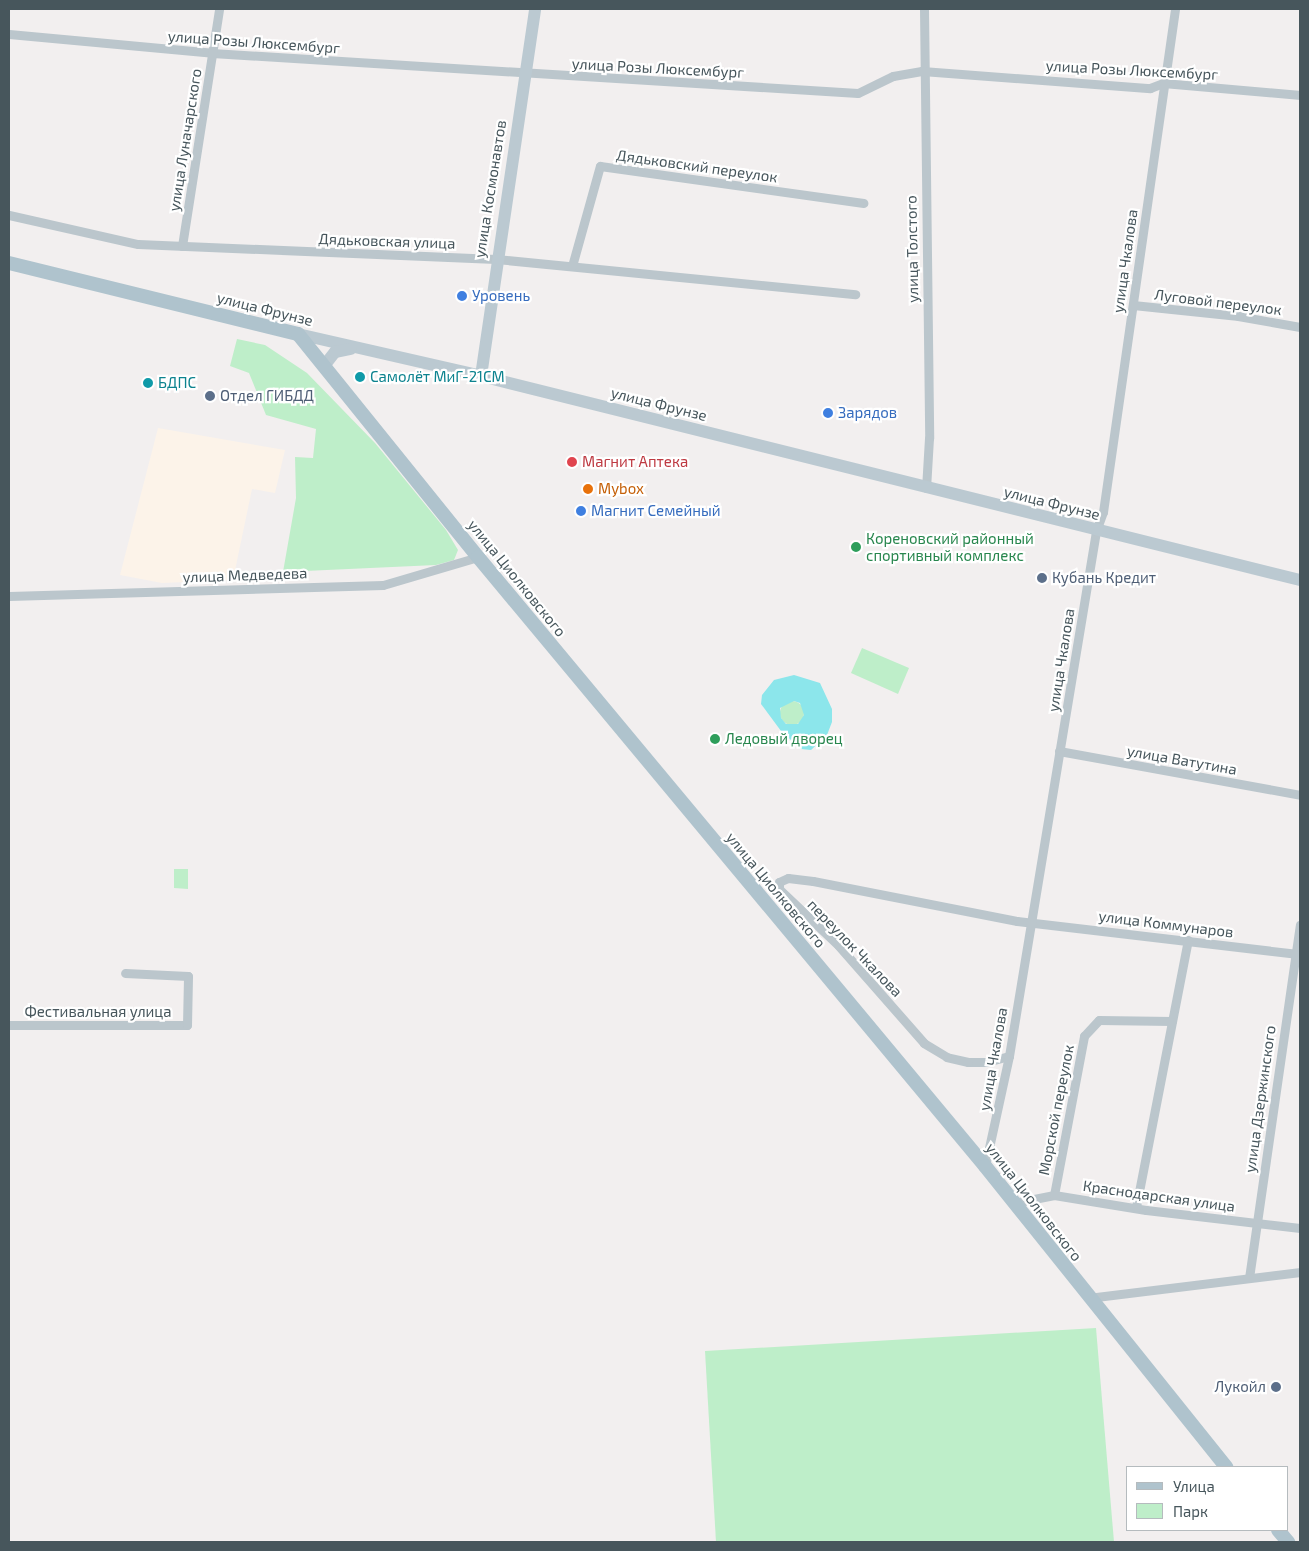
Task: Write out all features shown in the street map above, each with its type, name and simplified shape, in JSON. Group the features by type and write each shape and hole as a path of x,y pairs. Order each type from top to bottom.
{"main road":[{"name":"улица Космонавтов","path":"481,376 496,259 535,9"},
{"name":"улица Фрунзе","path":"9,263 298,334 481,376 1096,531 1300,580"},
{"name":"улица Циолковского","path":"298,334 478,557 985,1166 1088,1298 1225,1466"},
{"path":"324,366 334,352 360,348"},
{"path":"1279,1531 1288,1542"}],"street":[{"name":"улица Луначарского","path":"182,246 219,9"},
{"name":"улица Толстого","path":"924,9 922,71 929,438 926,488"},
{"name":"улица Чкалова","path":"985,1166 1009,1056 1029,922 1060,751 1096,531 1103,512 1175,9"},
{"name":"улица Розы Люксембург","path":"9,34 212,54 858,94 893,76 922,71 1150,88 1163,83 1300,95"},
{"name":"Дядьковский переулок","path":"572,266 600,166 863,203"},
{"name":"Дядьковская улица","path":"9,215 138,244 496,259 856,294"},
{"name":"Луговой переулок","path":"1133,306 1238,316 1300,327"},
{"name":"улица Медведева","path":"9,596 383,585 478,557"},
{"name":"улица Ватутина","path":"1060,751 1300,795"},
{"name":"переулок Чкалова","path":"1009,1056 987,1062 968,1062 947,1057 924,1043 838,945 779,889 780,882 788,878 813,881 1029,922"},
{"name":"улица Коммунаров","path":"1029,922 1298,954"},
{"name":"улица Дзержинского","path":"1249,1278 1298,954 1300,925"},
{"path":"1136,1207 1188,940"},
{"name":"Фестивальная улица","path":"9,1026 187,1025 188,976 125,972"},
{"name":"Морской переулок","path":"1054,1195 1084,1036 1099,1020 1172,1021"},
{"name":"Краснодарская улица","path":"1014,1203 1054,1195 1256,1224 1300,1228"},
{"path":"1088,1298 1300,1272"}],"shaded area":[{"path":"158,428 285,450 275,493 252,489 233,580 162,583 120,575"}],"green space":[{"path":"237,339 265,345 307,373 375,443 446,530 458,550 454,560 436,565 283,572 296,498 295,457 313,458 316,429 266,415 249,373 230,366"},
{"path":"862,648 909,668 898,694 851,673"},
{"path":"792,701 801,704 804,713 801,722 792,725 783,722 780,713 783,704"},
{"path":"174,869 188,869 188,889 174,888"},
{"path":"1096,1328 1114,1542 716,1542 705,1351"}],"water":[{"path":"794,675 820,683 832,709 832,722 827,735 811,750 801,749 781,731 761,704 762,695 774,680","holes":["794,701 800,703 804,715 798,724 786,724 781,718 780,708"]}],"place":[{"name":"Уровень","path":"462,296"},
{"name":"Самолёт МиГ-21СМ","path":"360,377"},
{"name":"БДПС","path":"148,383"},
{"name":"Отдел ГИБДД","path":"210,396"},
{"name":"Зарядов","path":"828,413"},
{"name":"Магнит Аптека","path":"572,462"},
{"name":"Mybox","path":"588,489"},
{"name":"Магнит Семейный","path":"581,511"},
{"name":"Кореновский районный спортивный комплекс","path":"856,547"},
{"name":"Кубань Кредит","path":"1042,578"},
{"name":"Ледовый дворец","path":"715,739"},
{"name":"Лукойл","path":"1276,1387"}]}
